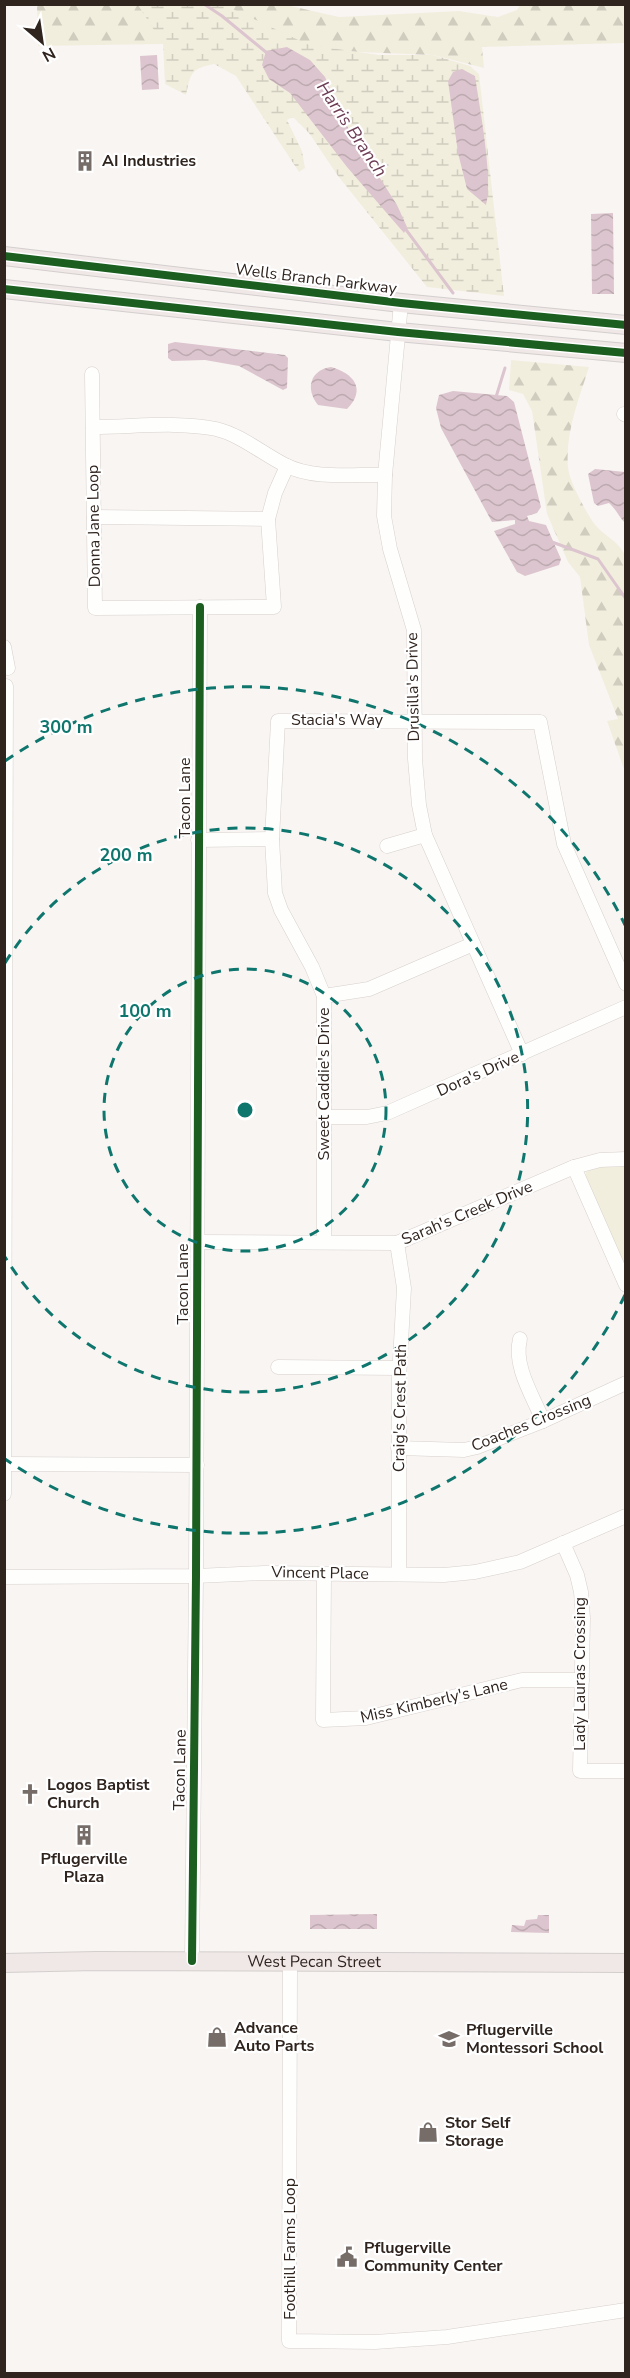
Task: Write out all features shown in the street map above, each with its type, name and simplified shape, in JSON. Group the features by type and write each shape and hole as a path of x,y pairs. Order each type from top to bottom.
{"main road":[{"name":"Wells Branch Parkway","path":"4,256 401,303 626,325"},
{"path":"113,301 118,269"},
{"path":"4,289 398,332 626,353"},
{"name":"West Pecan Street","path":"4,1963 192,1961 626,1963"}],"street":[{"name":"Drusilla's Drive","path":"401,303 385,475 384,516 390,549 414,630 414,720 419,805 425,835 522,1054"},
{"name":"Donna Jane Loop","path":"92,374 95,608 274,607 268,519 274,493 287,466"},
{"path":"93,427 194,426 219,430 240,439 287,466 303,471 385,475"},
{"path":"94,517 268,519"},
{"name":"Tacon Lane","path":"192,1961 197,1465 200,607"},
{"path":"4,647 8,668"},
{"path":"4,1494 6,686"},
{"name":"Stacia's Way","path":"278,721 540,722 564,844 626,984"},
{"name":"Sweet Caddie's Drive","path":"278,721 272,838 275,893 291,931 312,967 324,996 324,1242"},
{"path":"387,846 425,835"},
{"path":"198,840 272,838"},
{"path":"324,996 369,990 474,944"},
{"name":"Dora's Drive","path":"324,1117 367,1117 387,1113 626,1007"},
{"name":"Sarah's Creek Drive","path":"197,1242 397,1243 574,1167 600,1161 626,1159"},
{"path":"574,1167 626,1285"},
{"name":"Craig's Crest Path","path":"397,1243 404,1287 399,1368 399,1574"},
{"path":"520,1339 517,1350 518,1361 543,1421"},
{"path":"278,1367 399,1368"},
{"name":"Coaches Crossing","path":"398,1448 470,1449 543,1421 626,1383"},
{"path":"5,1464 197,1465"},
{"name":"Vincent Place","path":"4,1577 196,1576 264,1573 444,1575 502,1568 540,1555 626,1516"},
{"name":"Lady Lauras Crossing","path":"563,1543 577,1575 583,1618 580,1771 626,1771"},
{"name":"Miss Kimberly's Lane","path":"324,1574 323,1720 366,1718 522,1680 582,1680"},
{"name":"Foothill Farms Loop","path":"290,1963 289,2341 375,2342 447,2337 626,2310"}],"green space":[{"path":"282,4 339,17 459,11 498,17 517,10 520,5 625,5 625,43 482,47 484,68 433,55 163,44 38,46 37,5"},
{"path":"138,5 224,5 309,45 379,55 433,55 470,66 479,74 504,296 427,287 338,176 309,133 293,117 287,120 302,151 305,168 299,172 236,76 214,64 193,73 186,95 165,84 163,44"},
{"path":"511,360 589,367 571,429 568,467 574,487 593,522 618,545 625,555 625,772 607,721 618,719 589,645 580,577 568,562 547,514 532,411 523,394 509,390"},
{"path":"625,1165 625,1268 586,1179 586,1172 597,1167"}],"water":[{"path":"287,47 310,60 325,77 345,123 397,205 407,227 404,233 347,167 290,93 269,79 262,65 266,51"},
{"path":"157,55 159,89 142,90 140,56"},
{"path":"462,69 475,76 487,162 486,205 467,189 458,153 448,81 453,72"},
{"path":"613,213 614,294 592,294 591,214"},
{"path":"175,342 285,355 288,358 287,388 283,390 239,366 205,360 172,361 168,358 168,344"},
{"path":"331,367 346,373 355,383 356,395 347,409 318,405 314,399 311,387 314,376"},
{"path":"453,391 507,396 514,402 541,507 537,513 527,516 529,521 546,525 561,559 559,565 525,576 517,572 494,531 515,524 515,520 492,522 441,428 436,408 439,395"},
{"path":"595,469 625,472 625,523 609,503 598,506 594,503 588,474"},
{"path":"377,1914 377,1929 310,1929 310,1915"},
{"path":"538,1915 549,1915 549,1933 511,1932 512,1925 524,1926 526,1920 537,1919"}],"waterway":[{"name":"Harris Branch","path":"204,4 267,53"},
{"name":"Harris Branch","path":"404,227 453,293"},
{"name":"Harris Branch","path":"496,397 505,368"},
{"name":"Harris Branch","path":"552,542 598,559 626,599"}],"cycle path":[{"path":"4,256 401,303 626,325"},
{"path":"4,289 398,332 626,353"},
{"path":"192,1961 200,607"}],"place":[{"name":"AI Industries","path":"85,161"},
{"name":"Logos Baptist Church","path":"30,1794"},
{"name":"Pflugerville Plaza","path":"84,1835"},
{"name":"Advance Auto Parts","path":"217,2037"},
{"name":"Pflugerville Montessori School","path":"449,2039"},
{"name":"Stor Self Storage","path":"428,2132"},
{"name":"Pflugerville Community Center","path":"347,2257"}]}
